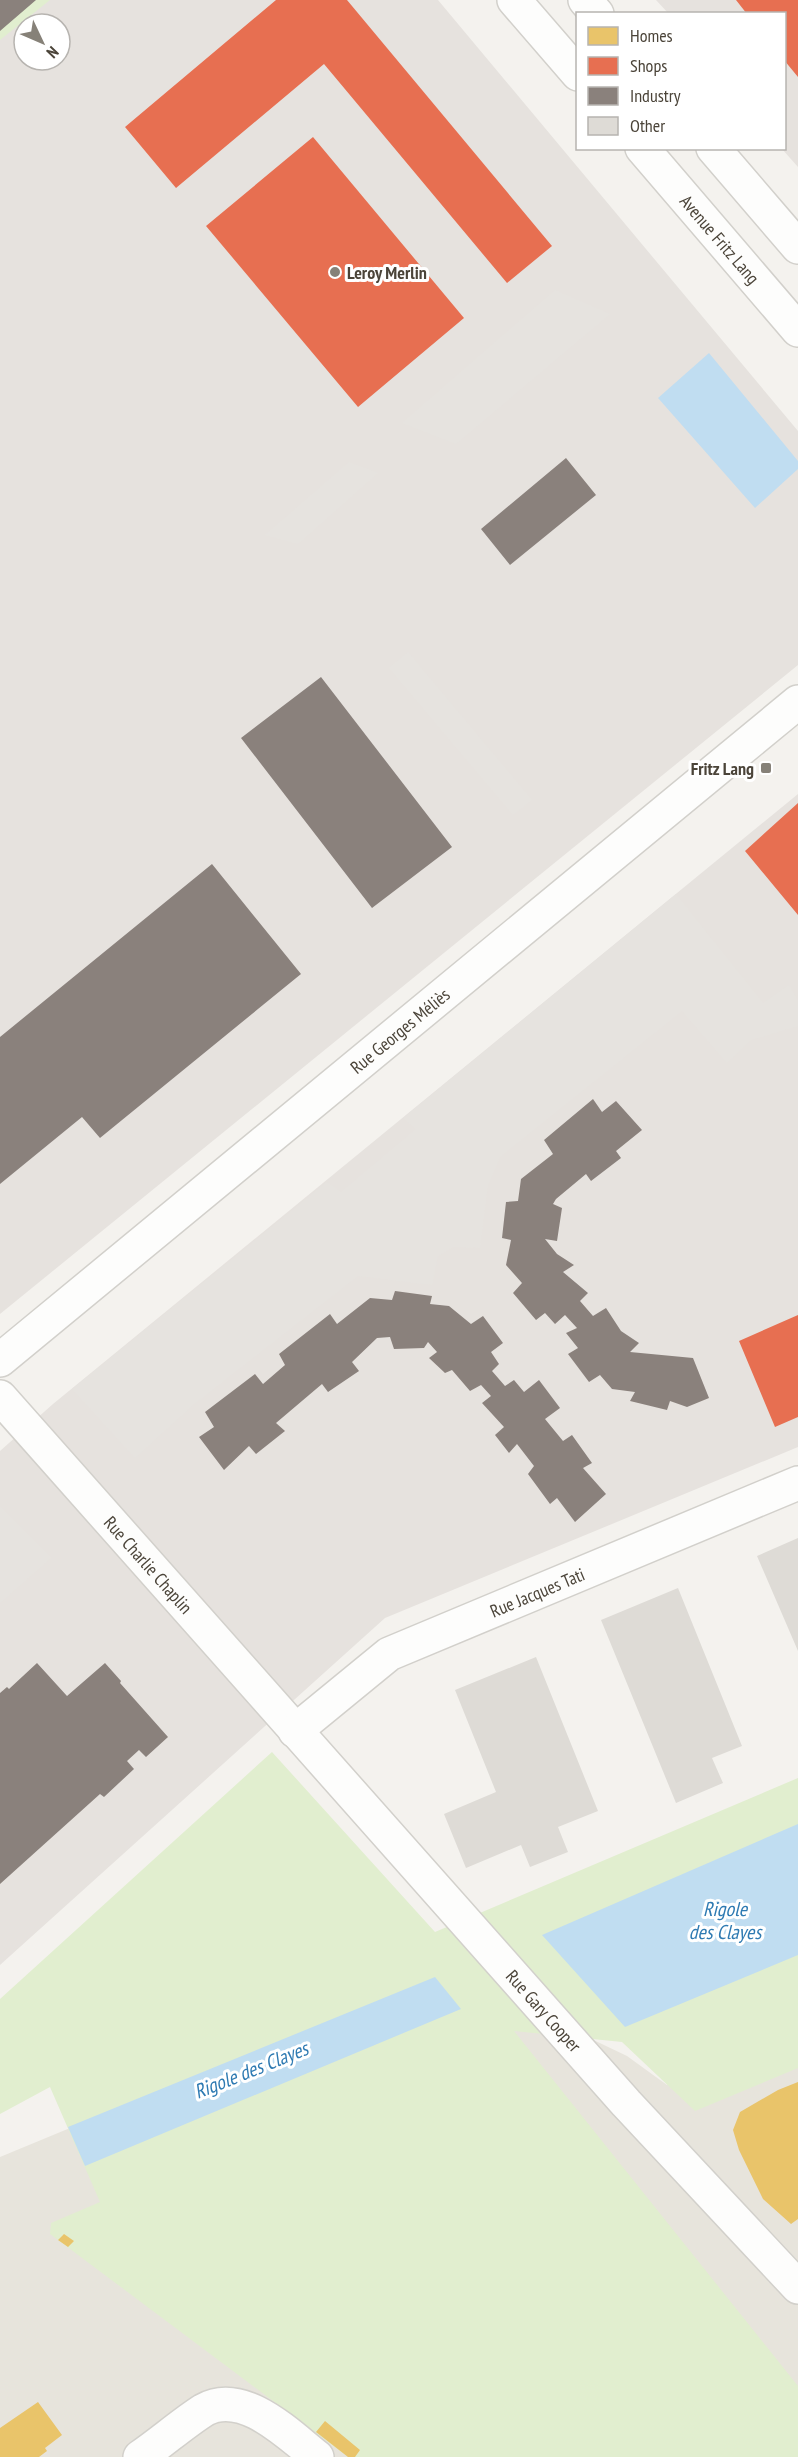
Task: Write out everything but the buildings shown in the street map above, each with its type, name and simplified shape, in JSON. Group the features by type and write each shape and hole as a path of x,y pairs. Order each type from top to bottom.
{"street":[{"path":"514,0 576,72"},
{"path":"585,0 595,12"},
{"name":"Avenue Fritz Lang","path":"644,150 798,330"},
{"path":"715,150 798,247"},
{"name":"Rue Georges Méliès","path":"0,1360 798,702"},
{"name":"Rue Charlie Chaplin","path":"0,1397 295,1731"},
{"name":"Rue Jacques Tati","path":"295,1731 389,1654 798,1483"},
{"name":"Rue Gary Cooper","path":"295,1731 626,2103 798,2287"},
{"path":"140,2457 206,2409 229,2404 250,2408 318,2457"}],"shaded area":[{"path":"0,0 438,0 798,431 798,665 0,1314"},
{"path":"656,0 798,0 798,167 783,150 786,150 786,12 667,12"},
{"path":"555,290 610,314 456,444 402,423"},
{"path":"349,462 378,473 298,544 265,535"},
{"path":"408,652 532,800 513,815 389,668"},
{"path":"798,794 798,1447 385,1618 0,1965 0,1451 53,1404"},
{"path":"676,894 763,1003 789,985 798,1001 798,1026 751,1040 727,1063 682,1011 500,1157 488,1185 480,1248 453,1247 438,1256 432,1285 358,1276 193,1405 135,1458 72,1389 327,1182 341,1192 416,1129 403,1118"},
{"path":"0,1507 51,1558 0,1603"},
{"path":"449,1971 627,2056 667,2085 798,2032 798,2457 0,2457 0,2157"}],"green space":[{"path":"0,0 50,0 35,12 12,12 12,30 0,40"},
{"path":"272,1752 435,1932 798,1778 798,2068 695,2111 622,2042 514,2031 798,2386 798,2457 348,2457 50,2234 51,2223 100,2202 50,2087 0,2114 0,1999"}],"water":[{"path":"709,353 798,461 798,469 755,508 658,398"},
{"name":"Rigole des Clayes","path":"798,1824 798,1955 625,2027 542,1935"},
{"name":"Rigole des Clayes","path":"435,1977 461,2009 85,2166 68,2127"}],"place":[{"name":"Leroy Merlin","path":"335,272"},
{"name":"Fritz Lang","path":"766,768"}]}
